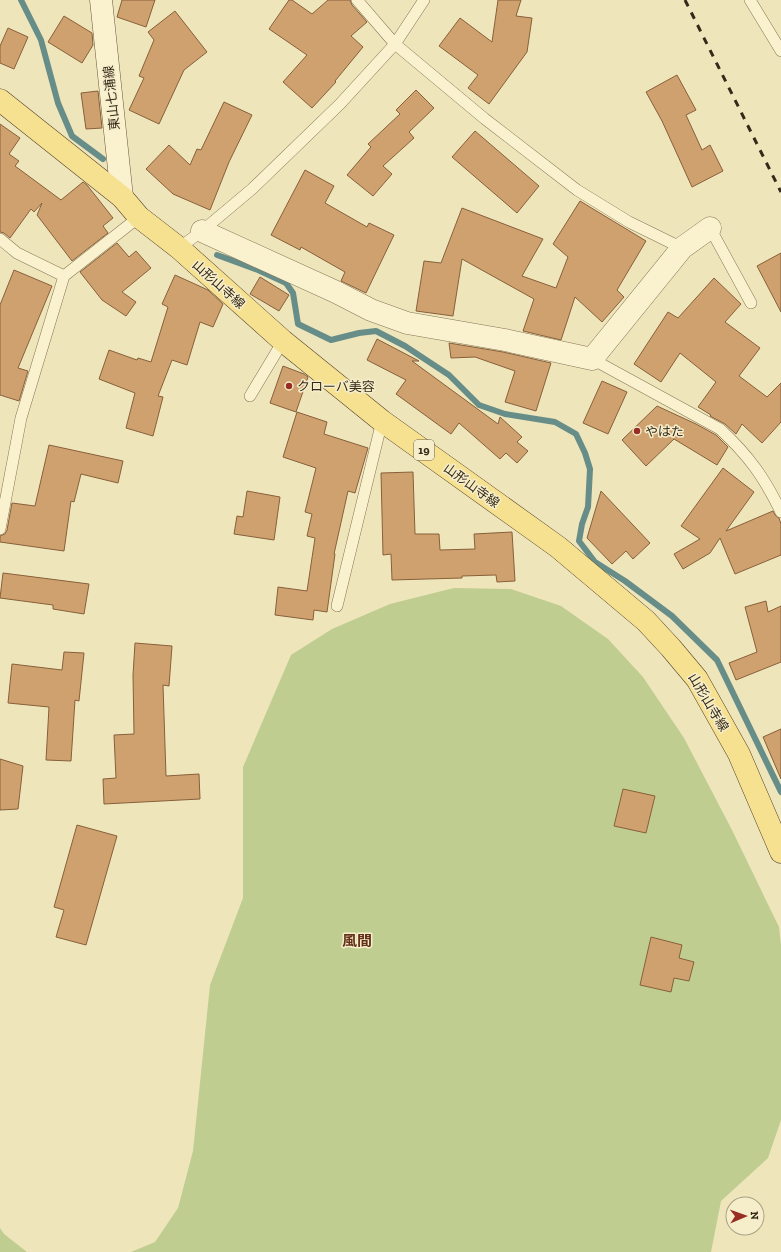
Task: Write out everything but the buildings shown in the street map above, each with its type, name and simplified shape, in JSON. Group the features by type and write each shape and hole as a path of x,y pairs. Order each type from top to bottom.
{"main road":[{"name":"山形山寺線","path":"0,100 122,197 139,217 178,248 283,341 382,421 558,547 646,621 697,678 739,754 781,852"}],"street":[{"name":"東山七浦線","path":"101,0 122,197"},
{"path":"202,231 336,292 371,310 407,323 505,340 592,359 682,248 710,228"}],"lane":[{"path":"357,0 395,44 485,119 576,190 629,222 682,248"},
{"path":"178,248 202,231 252,189 340,104 395,44 424,0"},
{"path":"750,0 781,51"},
{"path":"0,529 20,418 64,276 139,217"},
{"path":"710,228 751,303"},
{"path":"0,239 17,253 64,276"},
{"path":"250,396 283,341"},
{"path":"592,359 720,429 738,445 756,468 781,512"},
{"path":"336,606 382,421"}],"green space":[{"path":"454,588 511,589 561,606 608,639 643,677 684,738 732,830 779,927 781,945 781,1120 768,1158 721,1201 711,1252 131,1252 155,1242 178,1208 193,1151 210,985 243,898 243,767 291,655 332,629 390,604"},
{"path":"0,1228 4,1234 27,1252 0,1252"}],"waterway":[{"path":"21,0 41,40 58,103 72,136 103,159"},
{"path":"217,255 258,270 286,283 293,293 298,324 331,340 359,333 376,331 405,346 449,375 479,405 505,414 555,422 576,434 585,453 590,469 588,507 582,524 579,541 595,562 625,581 672,616 717,660 781,792"}],"railway":[{"path":"685,0 781,192"}],"place":[{"name":"クローバ美容","path":"289,386"},
{"name":"やはた","path":"637,431"}],"district":[{"name":"風間","path":"357,941"}]}
